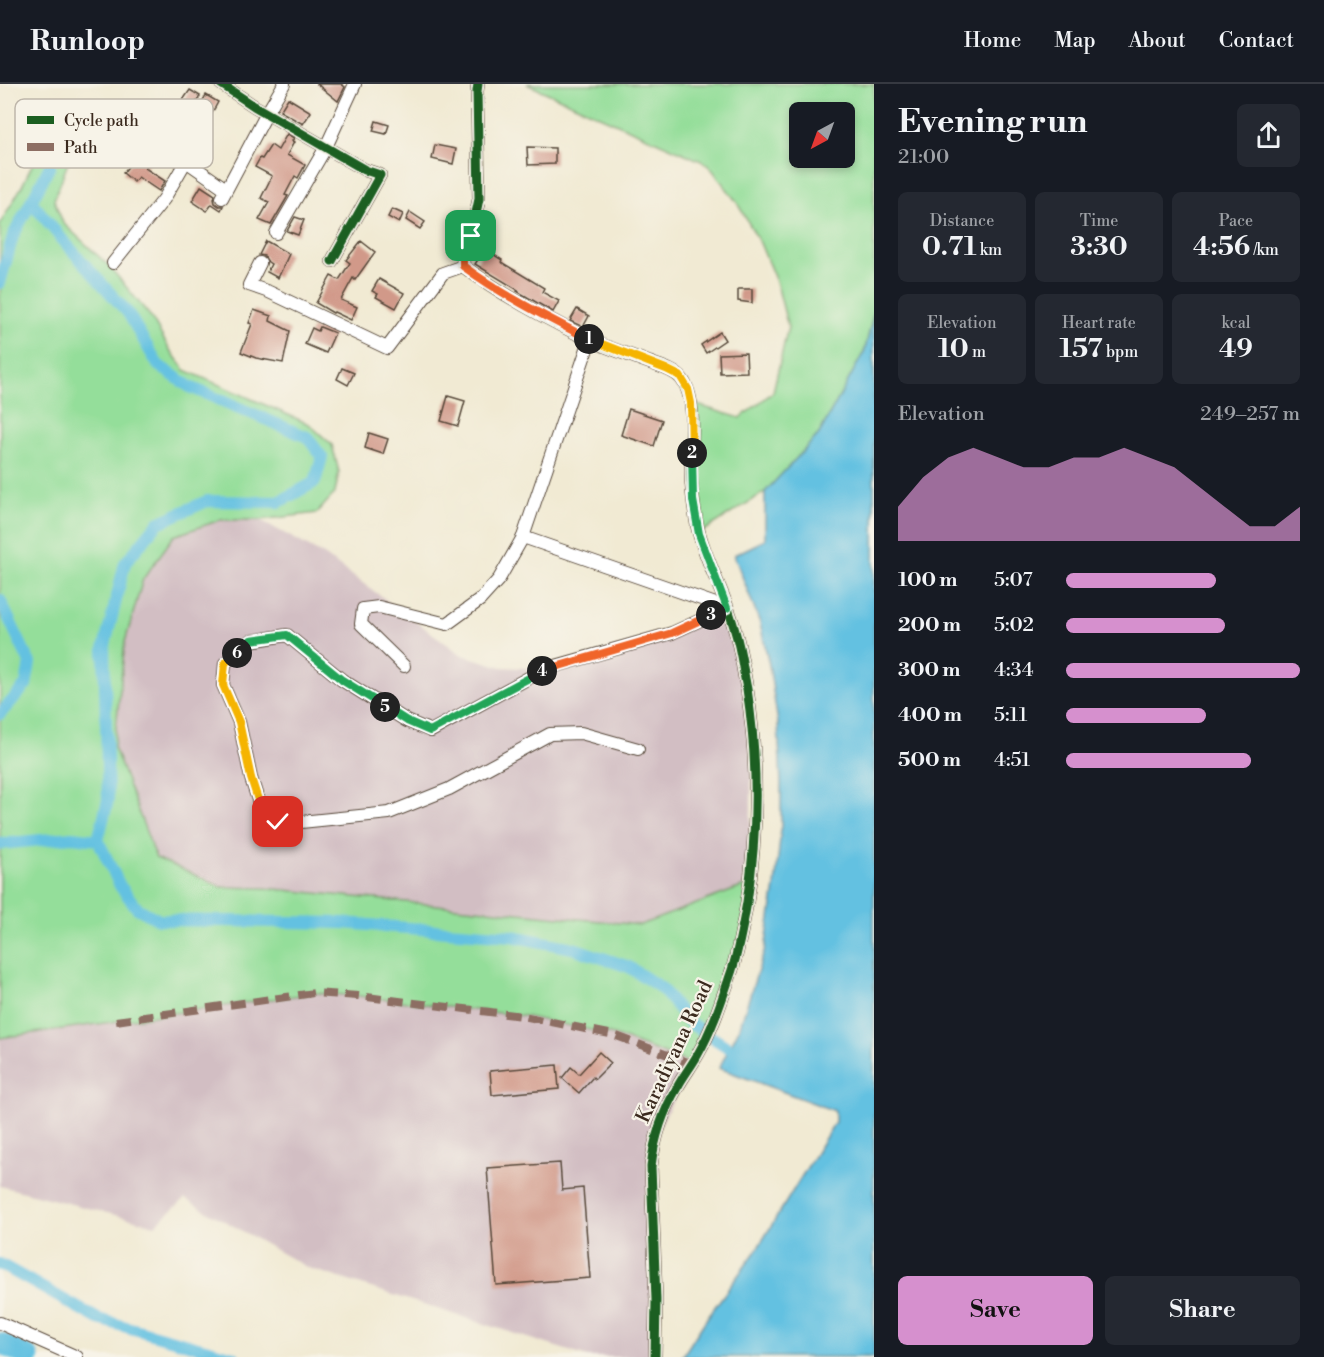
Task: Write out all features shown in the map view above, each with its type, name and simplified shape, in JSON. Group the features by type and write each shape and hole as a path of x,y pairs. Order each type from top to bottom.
{"street":[{"path":"221,84 365,170 380,175 332,261"},
{"path":"194,168 224,193 284,84"},
{"path":"276,233 326,147 355,84"},
{"path":"260,263 249,285 269,292 387,348 443,273 463,266 463,255 471,236 479,199 478,84"},
{"path":"113,263 164,199 182,168"},
{"name":"Karadiyana Road","path":"463,266 534,311 590,340 680,376 688,389 692,416 693,500 699,534 735,630 743,669 752,725 755,784 755,828 750,884 740,943 715,1019 698,1055 677,1088 656,1134 653,1146 651,1167 656,1300 655,1357"},
{"path":"404,666 361,624 363,609 379,607 447,624 480,600 499,579 522,537 590,340"},
{"path":"522,537 727,608"},
{"path":"638,749 582,733 550,734 448,789 389,813 301,822 278,822 260,806 251,778 239,722 223,685 225,663 251,640 287,635 342,680 407,721 430,731 545,669 672,633 727,608"},
{"path":"0,1323 77,1357"}],"shaded area":[{"path":"220,520 260,520 324,555 462,655 502,667 545,669 672,633 727,608 752,725 750,884 640,925 264,888 222,887 156,858 114,747 125,642 143,579 173,536"},
{"path":"314,993 358,996 523,1016 614,1035 692,1064 656,1134 655,1357 588,1357 308,1268 185,1199 155,1225 0,1186 0,1038"}],"green space":[{"path":"527,84 874,84 874,312 865,350 819,434 765,492 699,534 691,403 740,418 773,392 788,327 777,284 760,243 736,201 708,164"},
{"path":"31,168 66,168 54,200 63,223 109,266 151,317 170,350 185,370 309,424 332,445 339,472 335,493 317,513 260,520 220,520 174,536 143,579 125,642 114,747 156,858 222,887 264,888 640,925 750,884 740,943 692,1064 614,1035 523,1016 315,993 0,1038 0,224"}],"water":[{"path":"874,312 874,1357 682,1357 709,1315 756,1251 835,1122 835,1111 719,1068 739,1029 765,949 781,829 778,723 769,665 760,623 734,555 765,540 765,492 819,434 865,350"}],"building":[{"path":"317,84 341,84 345,87 338,101"},
{"path":"190,90 200,96 198,99 184,99"},
{"path":"288,98 311,112 303,124 280,111"},
{"path":"213,99 218,102 213,111"},
{"path":"376,121 389,125 386,134 373,131"},
{"path":"287,134 294,138 292,141 294,142 287,155 305,165 298,178 295,176 285,195 288,196 271,225 259,220 269,202 261,198 272,176 255,167 271,145 278,150"},
{"path":"435,145 456,149 453,164 432,159"},
{"path":"527,147 555,148 555,164 528,165"},
{"path":"127,168 145,168 165,181 159,191 138,177 134,182 123,173"},
{"path":"201,186 215,195 215,203 223,206 221,210 212,204 207,211 192,201"},
{"path":"392,209 403,214 399,223 388,217"},
{"path":"410,212 425,222 420,229 406,220"},
{"path":"459,215 467,217 463,233 456,232"},
{"path":"295,217 304,220 298,235 287,231"},
{"path":"266,241 289,254 278,278 267,272 271,264 264,256 259,255"},
{"path":"361,241 375,252 355,280 353,278 341,300 357,307 351,320 316,303 331,276 339,280 350,263 346,260"},
{"path":"485,249 502,260 501,262 544,288 542,292 559,301 553,312 475,264"},
{"path":"379,279 404,293 396,308 376,297 378,294 372,291"},
{"path":"738,289 752,289 752,303 738,301"},
{"path":"577,309 589,316 583,327 570,321"},
{"path":"254,310 271,316 270,321 290,331 283,363 256,358 241,352 252,324 249,323"},
{"path":"320,327 335,333 326,353 305,344 312,328 318,331"},
{"path":"720,332 725,340 706,353 701,345"},
{"path":"746,353 747,372 720,373 719,354"},
{"path":"342,368 354,373 348,385 337,379"},
{"path":"448,396 465,401 458,426 441,421"},
{"path":"629,409 662,420 654,446 621,435"},
{"path":"369,433 388,439 383,454 365,448"},
{"path":"599,1052 611,1063 595,1079 593,1077 579,1093 562,1078 571,1067 579,1074"},
{"path":"557,1065 559,1089 492,1095 490,1071"},
{"path":"560,1163 562,1190 583,1188 590,1278 496,1285 487,1168"}],"waterway":[{"path":"0,283 13,236 49,168"},
{"path":"31,201 128,313 158,365 190,387 307,437 322,457 315,482 279,502 207,501 158,523 125,563 104,649 108,800 98,840"},
{"path":"0,600 30,663 26,685 0,714"},
{"path":"0,844 72,837 98,840 120,886 137,908 159,920 343,923 512,936 573,948 629,967 661,988 691,1024 729,1048"},
{"path":"0,1264 98,1319 234,1357"},
{"path":"0,1343 29,1357"}],"marked path":[{"path":"116,1021 314,993 358,996 523,1016 614,1035 692,1064"}],"cycle path":[{"path":"221,84 254,106 365,170 380,175 332,261"},
{"path":"478,84 479,199 471,236 463,255 463,266 508,296 572,331 665,368 681,378 690,397 692,410 691,479 697,525 739,645 751,716 755,769 755,822 751,875 741,936 713,1024 668,1105 652,1156 656,1300 655,1357"}],"route":[{"path":"278,822 260,806 251,778 239,722 223,685 225,663 251,640 287,635 342,680 407,721 430,731 545,669 672,633 727,608 699,534 691,471 691,403 688,389 680,376 590,340 534,311 475,275 463,266 463,255 471,236"}]}
